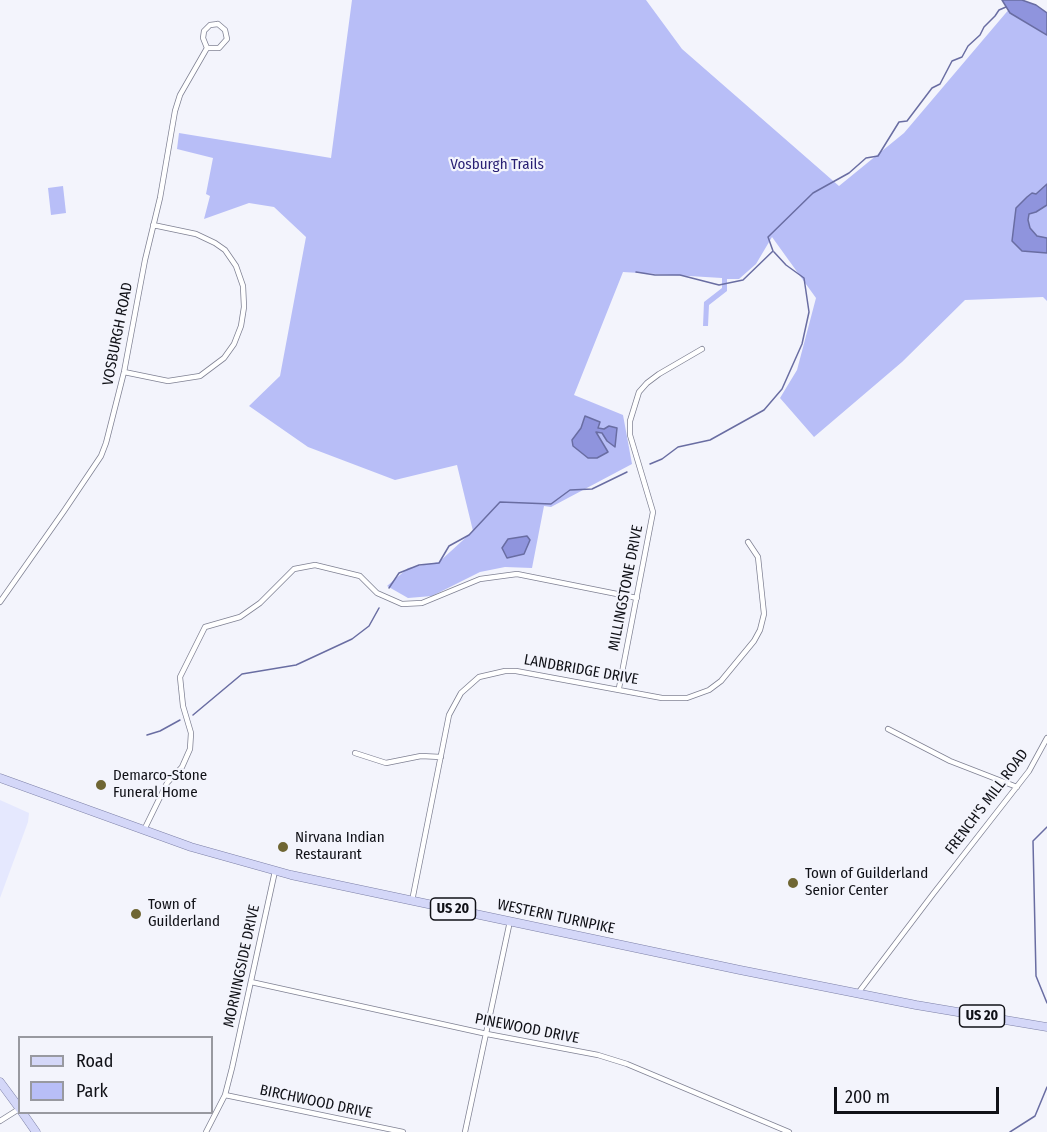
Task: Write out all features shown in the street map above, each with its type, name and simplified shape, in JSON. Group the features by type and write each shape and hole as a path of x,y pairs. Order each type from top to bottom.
{"main road":[{"name":"WESTERN TURNPIKE","path":"0,778 191,847 275,871 858,993 1047,1028"},
{"path":"0,1082 18,1108"},
{"path":"23,1114 36,1132"}],"street":[{"name":"VOSBURGH ROAD","path":"218,24 225,30 227,39 219,48 207,48 203,38 204,31 210,25 218,24"},
{"name":"VOSBURGH ROAD","path":"0,602 101,456 124,372 177,103 207,48"},
{"path":"124,372 168,381 200,376 224,358 234,344 241,326 244,307 243,286 236,266 225,250 196,234 153,225"},
{"name":"MILLINGSTONE DRIVE","path":"619,688 653,512 630,435 630,421 639,392 647,383 702,349"},
{"name":"LANDBRIDGE DRIVE","path":"412,901 449,715 461,693 479,677 516,671 676,699 697,695 721,681 754,641 760,630 764,614 758,557 748,542"},
{"path":"144,830 167,783 182,767 190,749 191,733 183,706 180,677 205,627 240,616 260,603 294,569 315,565 360,576 377,593 402,604 422,603 480,579 517,574 637,598"},
{"path":"888,729 950,761 1017,787"},
{"name":"FRENCH'S MILL ROAD","path":"858,993 1029,771 1047,738"},
{"path":"355,753 386,763 421,756 441,757"},
{"name":"MORNINGSIDE DRIVE","path":"206,1132 225,1095 275,871"},
{"path":"465,1132 488,1034 510,921"},
{"name":"PINEWOOD DRIVE","path":"251,982 488,1034 598,1055 789,1132"},
{"name":"BIRCHWOOD DRIVE","path":"225,1095 403,1132"},
{"path":"0,1121 18,1110"}],"shaded area":[{"path":"1002,0 1022,0 1036,5 1047,13 1047,35 1010,13"},
{"path":"1047,184 1047,205 1029,214 1028,220 1030,228 1037,236 1047,238 1047,253 1022,251 1012,241 1016,208 1032,193 1036,194"},
{"path":"585,416 600,422 598,428 604,429 609,426 617,428 615,447 602,433 596,432 608,452 597,458 588,458 573,446 572,440 581,428"},
{"path":"527,536 530,540 524,554 507,558 502,548 508,539"},
{"path":"0,800 29,813 28,822 0,898"}],"green space":[{"name":"Vosburgh Trails","path":"352,0 646,0 682,49 839,186 904,133 1016,1 1047,23 1047,301 1043,297 965,300 902,362 814,437 780,398 797,370 816,298 772,237 756,264 739,279 727,279 727,291 709,305 708,326 703,326 704,302 722,288 722,278 623,272 574,395 623,415 632,464 551,507 544,506 532,568 505,567 480,572 432,596 408,598 387,586 408,568 439,562 473,531 457,465 395,480 308,447 249,406 280,376 306,237 274,207 249,203 204,219 210,196 206,194 213,158 177,149 179,133 331,158"},
{"path":"63,186 66,213 51,215 48,188"}],"waterway":[{"path":"636,272 680,275 719,285 743,280 773,251 768,237 813,193 849,173 866,158 878,156 899,122 907,121 932,88 940,84 952,61 962,57 984,27 999,10 1006,7"},
{"path":"650,464 662,459 678,447 710,440 764,410 782,389 802,344 809,312 804,278 786,265 774,252"},
{"path":"389,588 399,573 419,565 439,563 449,546 469,535 500,502 551,504 570,490 592,489 627,472"},
{"path":"193,715 242,674 296,665 352,639 369,626 379,608"},
{"path":"147,735 180,720"},
{"path":"1047,827 1033,841 1036,976 1047,1003"},
{"path":"1010,1132 1035,1116 1047,1087"}],"place":[{"name":"Demarco-Stone Funeral Home","path":"101,785"},
{"name":"Nirvana Indian Restaurant","path":"283,847"},
{"name":"Town of Guilderland Senior Center","path":"793,883"},
{"name":"Town of Guilderland","path":"136,914"}]}
